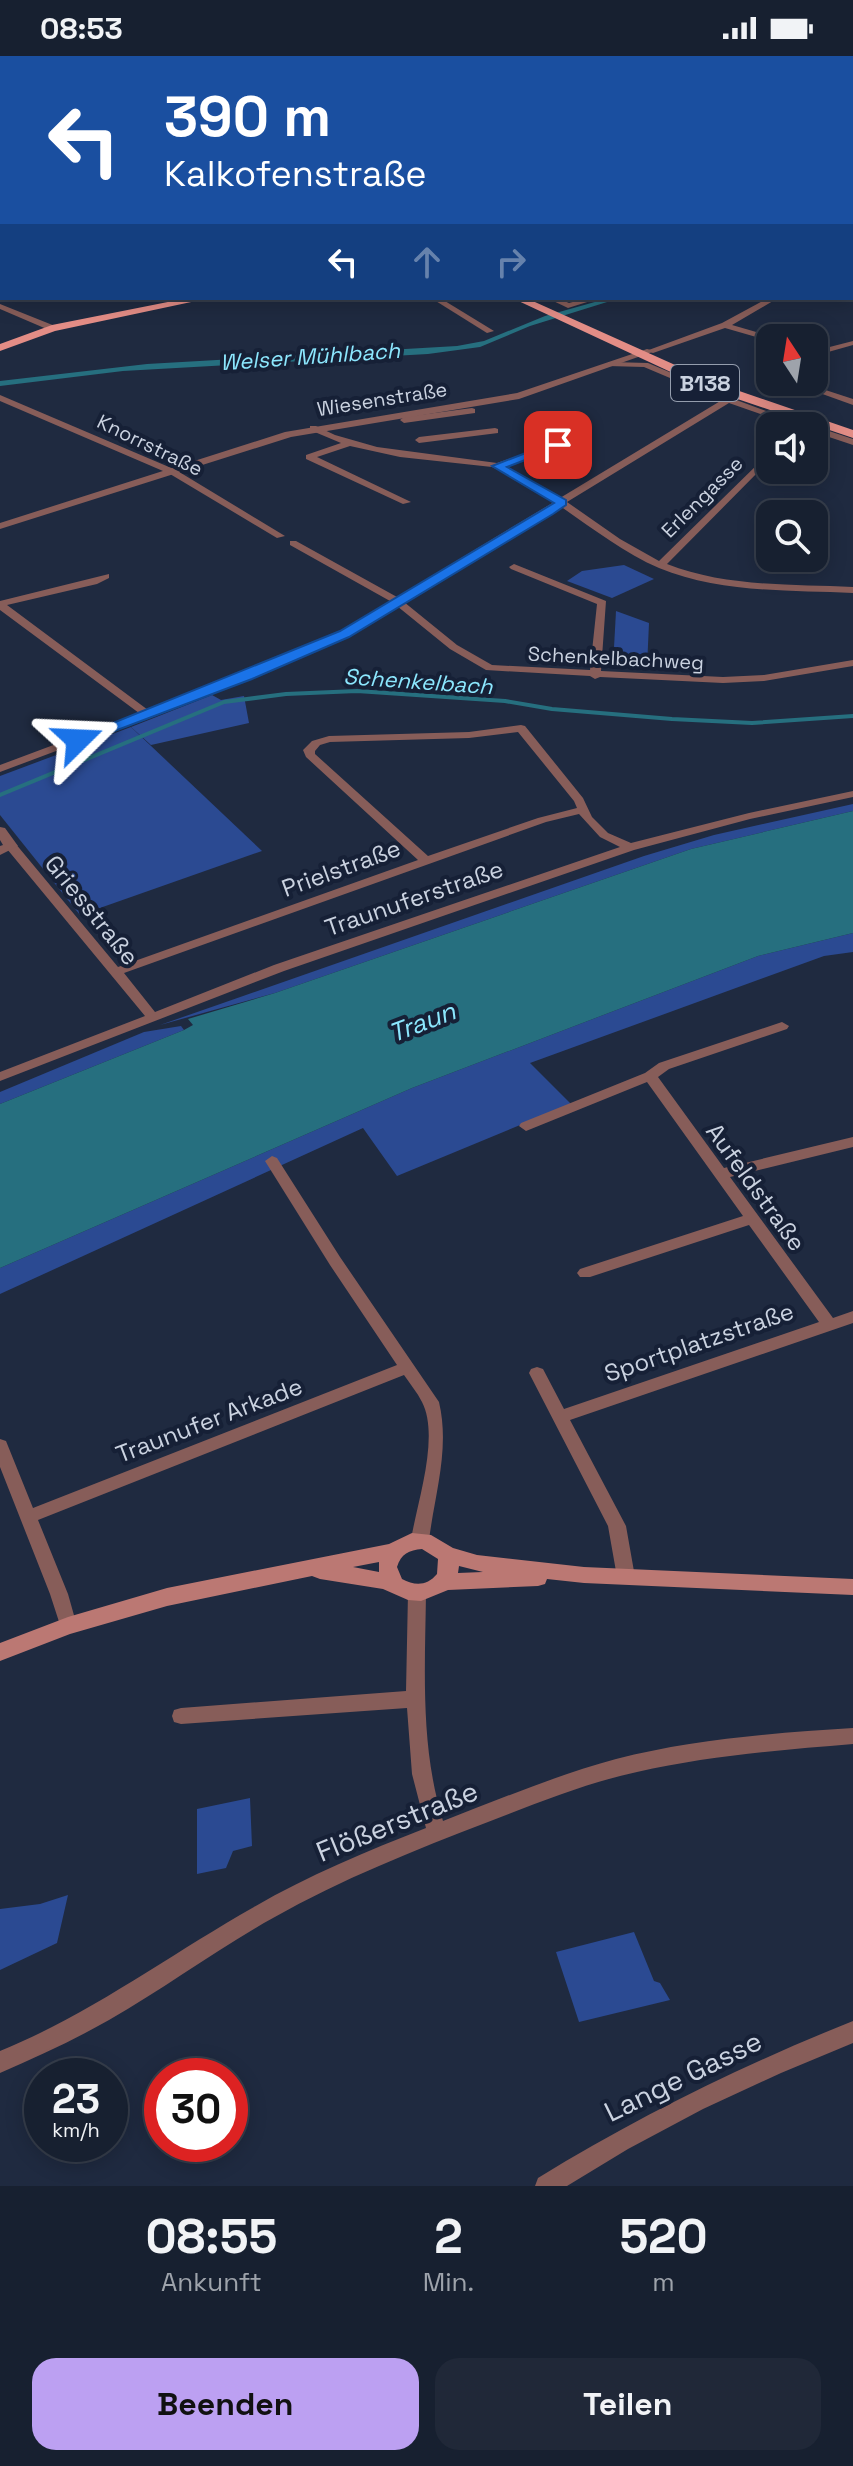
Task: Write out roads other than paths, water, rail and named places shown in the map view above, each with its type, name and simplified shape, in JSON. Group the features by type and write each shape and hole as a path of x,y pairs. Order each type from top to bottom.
{"main road":[{"path":"0,348 52,328 195,300"},
{"name":"B138","path":"522,300 562,315 645,357 772,409 853,434"},
{"name":"B138","path":"541,300 562,315"},
{"name":"B138","path":"645,357 853,427"},
{"path":"0,1652 68,1626 224,1583 311,1569 393,1551 410,1541 420,1540 432,1543 447,1555 477,1563 584,1575 853,1587"},
{"path":"393,1551 387,1567 393,1583"},
{"path":"444,1582 450,1564 447,1555"},
{"path":"311,1569 393,1583 417,1593 427,1592 444,1582 584,1575"}],"street":[{"path":"438,300 490,331"},
{"path":"555,300 568,306 589,300"},
{"name":"Wiesenstraße","path":"0,526 313,428 435,412 519,396 611,364 645,357 725,325 770,300"},
{"path":"0,306 52,328"},
{"path":"725,325 756,335"},
{"path":"828,351 853,343"},
{"path":"645,357 728,400 762,412"},
{"path":"828,394 853,402"},
{"name":"Knorrstraße","path":"0,398 173,472 280,536"},
{"path":"0,769 147,714 344,634 728,400"},
{"path":"404,420 435,412 472,411"},
{"path":"435,412 455,436"},
{"path":"313,428 350,443 498,466 660,565 708,579 853,590"},
{"path":"419,440 495,431"},
{"path":"828,434 853,442"},
{"path":"350,443 309,457 406,502"},
{"path":"498,466 558,445"},
{"name":"Erlengasse","path":"660,565 756,469"},
{"path":"293,543 398,603"},
{"path":"514,567 602,603 595,676"},
{"path":"0,604 94,582 106,576"},
{"name":"Schenkelbachweg","path":"398,603 467,659 490,668 595,676 734,680 806,673 853,663"},
{"path":"0,604 147,714"},
{"path":"426,861 310,755 309,750 316,743 329,739 469,735 521,728 604,835 630,847"},
{"name":"Traunuferstraße","path":"0,1077 279,968 630,847 749,816 853,794"},
{"name":"Prielstraße","path":"115,972 542,820 582,810"},
{"name":"Griesstraße","path":"0,831 5,849 152,1016"},
{"path":"526,1126 650,1076 664,1066 782,1026"},
{"name":"Aufeldstraße","path":"650,1076 828,1323"},
{"path":"721,1174 853,1142"},
{"path":"272,1161 335,1261 431,1402 437,1420 432,1480 425,1499 420,1540"},
{"path":"585,1273 751,1219"},
{"name":"Sportplatzstraße","path":"561,1416 853,1317"},
{"name":"Traunufer Arkade","path":"28,1517 408,1367"},
{"path":"537,1373 617,1526 626,1577"},
{"path":"0,1446 59,1594 68,1626"},
{"path":"417,1593 413,1699 428,1802 437,1832"},
{"path":"181,1716 413,1699"},
{"name":"Flößerstraße","path":"0,2062 52,2042 87,2024 212,1943 305,1890 437,1832 571,1781 639,1762 731,1746 853,1736"},
{"name":"Lange Gasse","path":"546,2186 673,2111 746,2076 853,2032"}],"water":[{"name":"Welser Mühlbach","path":"602,300 614,300 530,326 480,347 428,354 123,371 0,386 0,381 147,364 457,346 484,341 545,316"},
{"name":"Traun","path":"853,811 853,933 758,956 412,1088 0,1268 0,1104 184,1030 193,1025 188,1019 275,993 691,849"}],"waterway":[{"name":"Schenkelbach","path":"0,795 224,702 286,694 357,691 505,701 552,709 672,719 752,723 853,716"}]}
